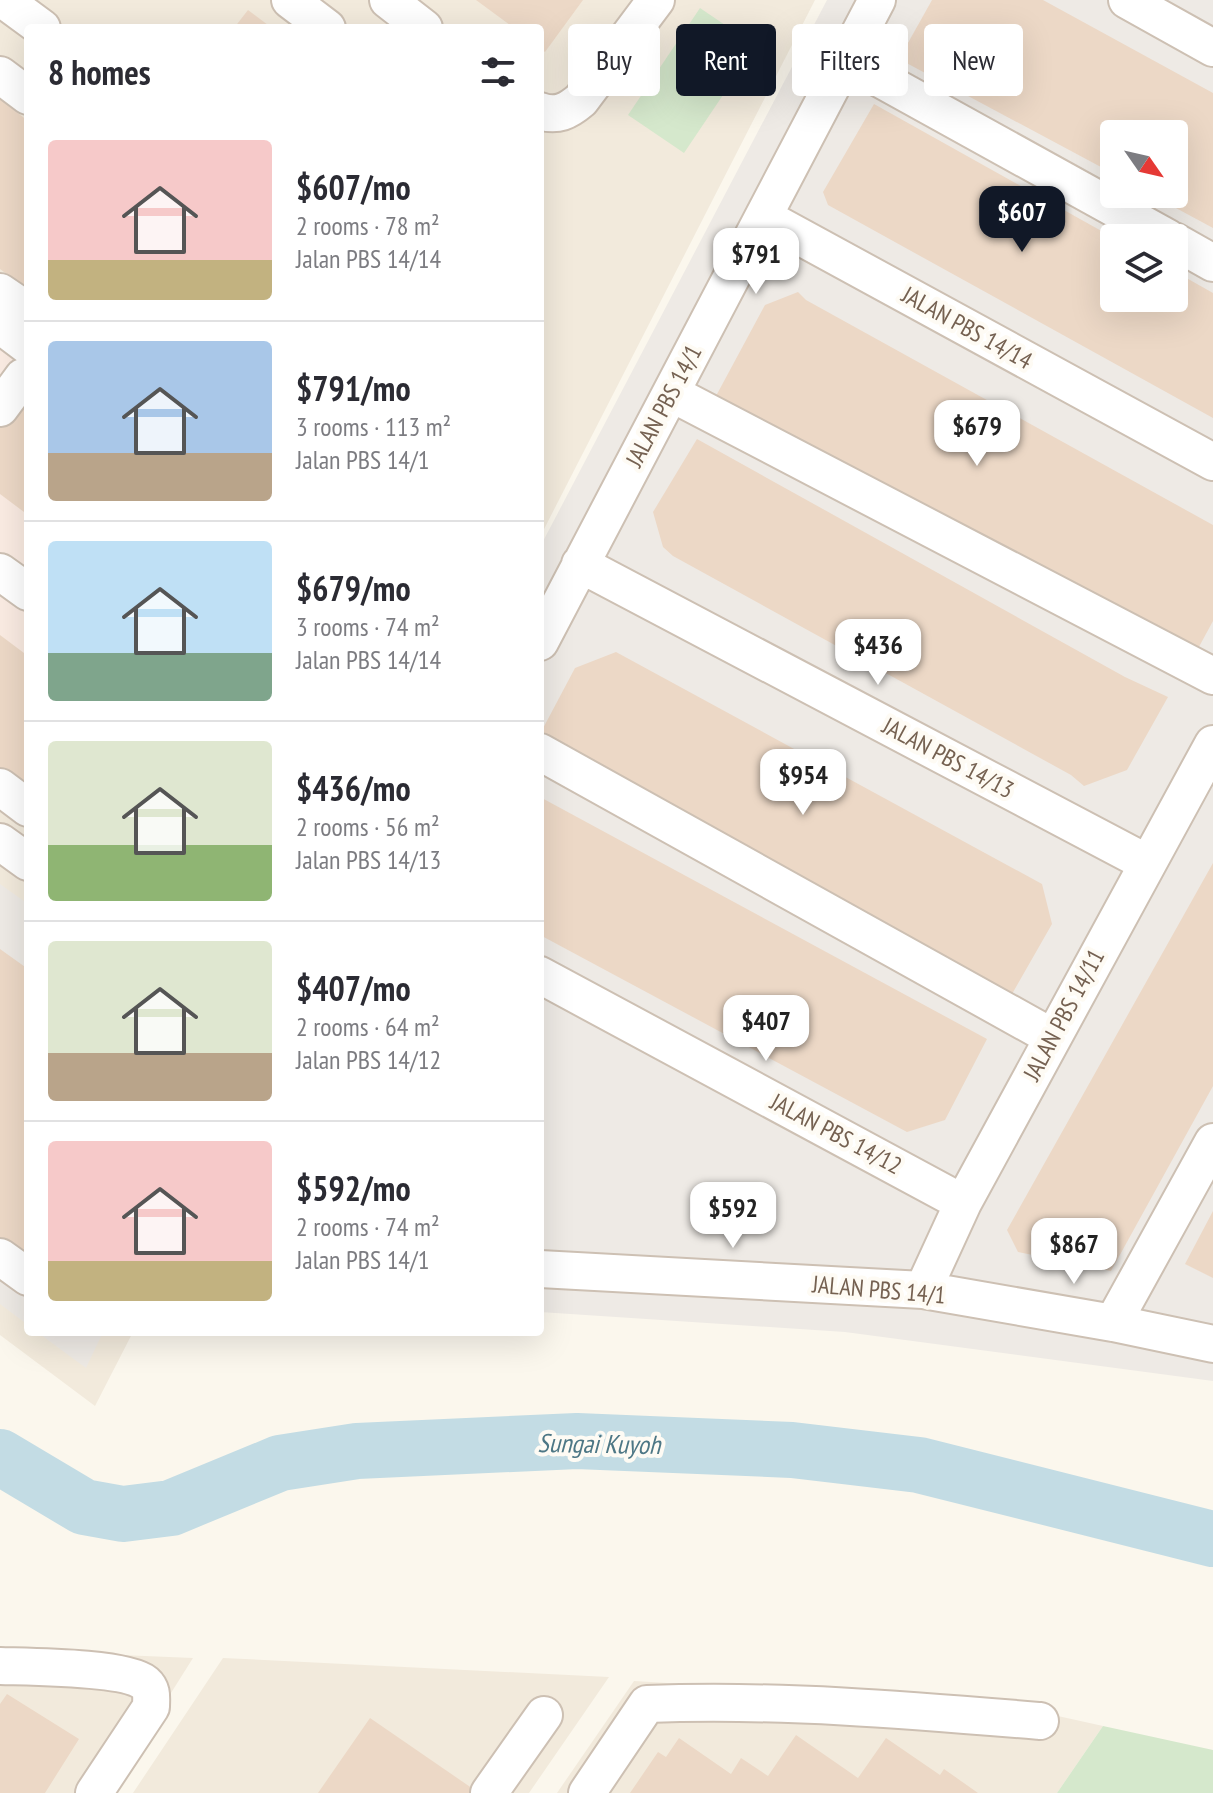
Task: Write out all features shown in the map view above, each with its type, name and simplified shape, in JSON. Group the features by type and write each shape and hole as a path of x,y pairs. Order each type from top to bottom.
{"street":[{"path":"4,0 37,24"},
{"path":"290,0 322,24"},
{"path":"388,0 419,24"},
{"path":"549,113 571,109 581,100 656,0"},
{"name":"JALAN PBS 14/1","path":"865,24 877,0"},
{"path":"1127,0 1213,48"},
{"path":"0,75 24,93"},
{"path":"908,94 1143,224"},
{"name":"JALAN PBS 14/1","path":"544,634 827,96"},
{"name":"JALAN PBS 14/14","path":"764,217 1213,462"},
{"path":"1188,249 1213,263"},
{"path":"0,292 24,308"},
{"path":"0,325 24,358"},
{"path":"0,408 24,365"},
{"path":"671,393 1213,676"},
{"name":"JALAN PBS 14/13","path":"580,564 1147,863"},
{"path":"0,572 24,589"},
{"name":"JALAN PBS 14/11","path":"923,1290 963,1203 1212,747"},
{"path":"544,754 1052,1037"},
{"path":"0,787 24,805"},
{"path":"0,842 24,859"},
{"name":"JALAN PBS 14/12","path":"544,977 963,1203"},
{"path":"1113,1323 1213,1142"},
{"path":"0,1257 24,1274"},
{"name":"JALAN PBS 14/1","path":"544,1269 923,1290 1213,1344"},
{"path":"1,1667 58,1668 134,1676 152,1691 151,1707 94,1793"},
{"path":"587,1793 647,1704 717,1701 873,1707 1040,1721"},
{"path":"489,1793 544,1715"}],"shaded area":[{"path":"0,0 815,0 803,24 792,24 792,45 776,76 776,24 676,24 676,96 766,96 544,529 544,24 24,24 24,1336 131,1336 95,1406 0,1335"},
{"path":"827,0 1213,0 1213,1381 845,1332 544,1312 544,539 792,67 792,96 908,96 908,24 814,24"},
{"path":"0,277 24,295 24,808 0,791"},
{"path":"0,884 24,901 24,1322 0,1304"},
{"path":"42,1336 101,1336 86,1368"},
{"path":"0,1650 193,1658 108,1793 0,1793"},
{"path":"223,1658 609,1677 529,1793 133,1793"},
{"path":"634,1681 999,1703 1103,1726 1057,1793 557,1793"}],"green space":[{"path":"700,8 724,24 689,24"},
{"path":"676,44 676,96 722,96 684,153 628,115 641,96 660,96 660,67"},
{"path":"1103,1726 1213,1750 1213,1793 1057,1793"}],"building":[{"path":"476,0 583,0 545,52 544,24 509,24"},
{"path":"932,0 1043,0 1213,93 1213,228 1176,208 1188,208 1188,120 1100,120 1100,167 968,96 1023,96 1023,24 924,24 924,72 908,64 908,43"},
{"path":"248,10 267,24 237,24"},
{"path":"0,99 24,118 24,287 0,269"},
{"path":"874,104 1100,230 1100,312 1188,312 1188,279 1213,293 1213,418 828,205 823,192"},
{"path":"798,292 806,300 1213,525 1213,621 1194,656 716,396 765,305"},
{"path":"24,390 24,512 0,494 0,423"},
{"path":"697,439 1125,677 1168,697 1127,770 1084,786 1071,775 673,556 663,547 653,512"},
{"path":"0,635 24,653 24,786 0,768"},
{"path":"616,652 1042,884 1052,924 1012,994 544,736 544,726 575,668"},
{"path":"544,799 987,1039 945,1120 907,1132 544,937"},
{"path":"1213,863 1213,1086 1111,1271 1018,1252 1007,1230"},
{"path":"0,949 24,966 24,1258 0,1240"},
{"path":"1213,1211 1213,1278 1185,1264"},
{"path":"7,1694 79,1739 45,1793 0,1793 0,1704"},
{"path":"370,1718 479,1793 318,1793"},
{"path":"796,1735 858,1778 886,1738 940,1775 944,1769 978,1793 630,1793 658,1752 666,1757 679,1738 731,1774 741,1758 768,1776"}],"waterway":[{"name":"Sungai Kuyoh","path":"0,1457 84,1507 123,1514 171,1508 280,1463 357,1451 577,1441 792,1450 919,1465 1213,1539"}]}
